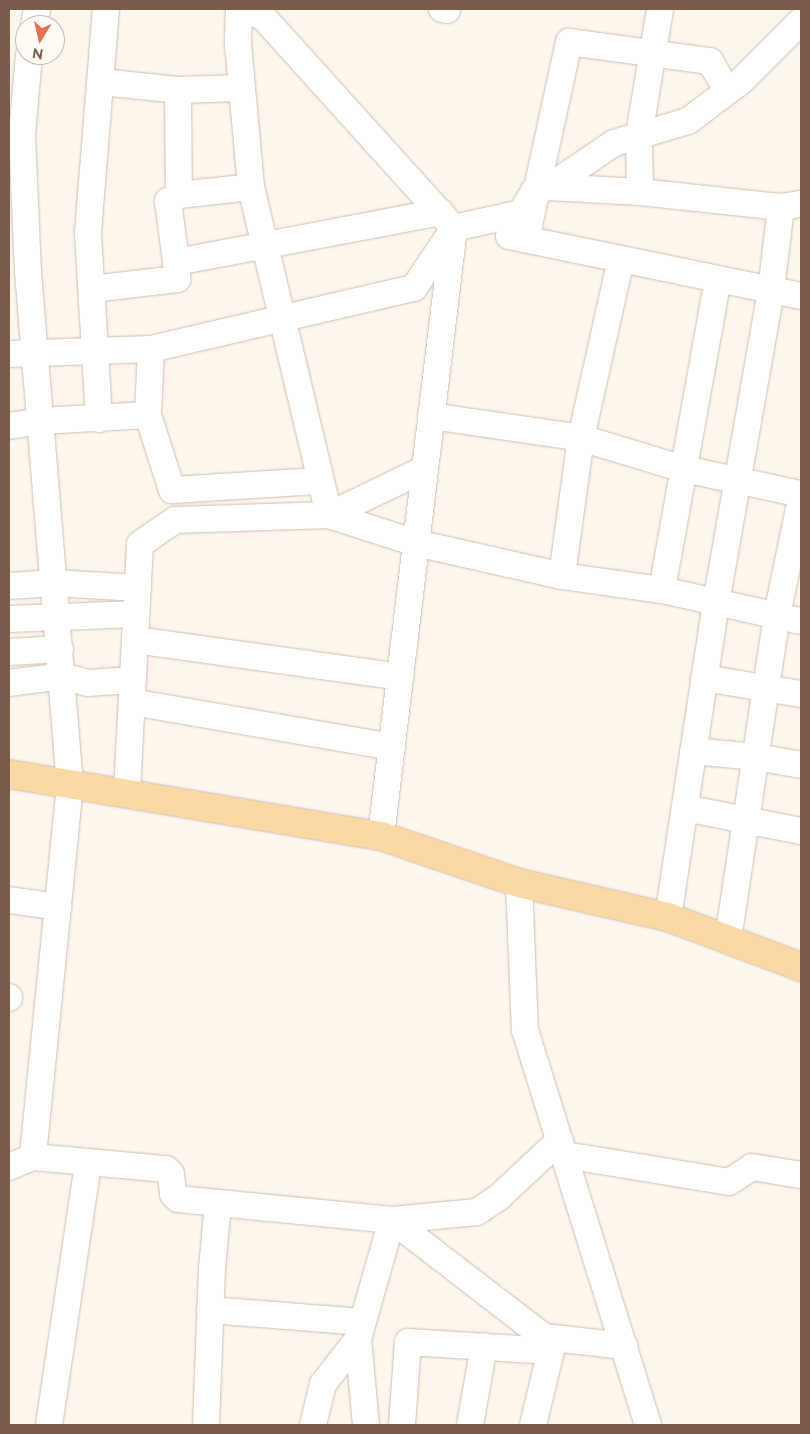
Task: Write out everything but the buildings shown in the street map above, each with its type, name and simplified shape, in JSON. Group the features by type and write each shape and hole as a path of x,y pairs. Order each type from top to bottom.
{"main road":[{"path":"9,774 70,785 127,792 381,836 519,883 668,917 801,967"}],"street":[{"path":"99,419 98,353 88,232 106,9"},
{"path":"238,9 242,88 251,187 319,480 329,515"},
{"path":"244,9 264,18 447,220 526,239 801,296"},
{"path":"640,192 639,135 651,53 660,9"},
{"path":"176,262 265,244 447,220 521,214 541,189 614,143 688,120 726,91 801,20"},
{"path":"526,239 541,189 569,42 710,61 726,91"},
{"path":"28,65 17,188 20,305 36,353 70,785 33,1157"},
{"path":"101,82 178,90 242,88"},
{"path":"178,90 179,195"},
{"path":"92,289 177,279 168,201 179,195 251,187"},
{"path":"541,189 640,192 791,206 771,290 716,603 668,917"},
{"path":"9,354 98,353 151,349 414,288 447,220"},
{"path":"381,836 432,416 447,220"},
{"path":"562,576 580,438 620,259"},
{"path":"662,590 718,279"},
{"path":"151,349 148,415 172,490 319,480"},
{"path":"9,426 41,420 99,419 148,415"},
{"path":"432,416 580,438 684,469 801,494"},
{"path":"329,515 425,470"},
{"path":"728,939 767,688 789,618 801,499"},
{"path":"127,792 140,544 175,520 329,515 416,543 562,576 662,590 789,618"},
{"path":"9,586 54,583 138,588"},
{"path":"9,619 136,614"},
{"path":"135,640 400,677"},
{"path":"9,652 60,649"},
{"path":"9,683 62,676 392,747"},
{"path":"704,678 801,694"},
{"path":"693,751 757,757 801,765"},
{"path":"685,808 801,831"},
{"path":"519,883 525,1030 648,1425"},
{"path":"9,900 59,907"},
{"path":"9,1167 33,1157 166,1169 171,1174 176,1198 392,1220 477,1212 562,1148 729,1182 752,1167 801,1174"},
{"path":"49,1425 88,1163"},
{"path":"206,1425 210,1310 218,1203"},
{"path":"366,1425 361,1331 392,1220"},
{"path":"392,1220 553,1345"},
{"path":"210,1310 361,1331"},
{"path":"313,1425 323,1384 361,1331"},
{"path":"402,1425 408,1342 484,1346 624,1346"},
{"path":"533,1425 553,1345"},
{"path":"470,1425 484,1346"}]}
